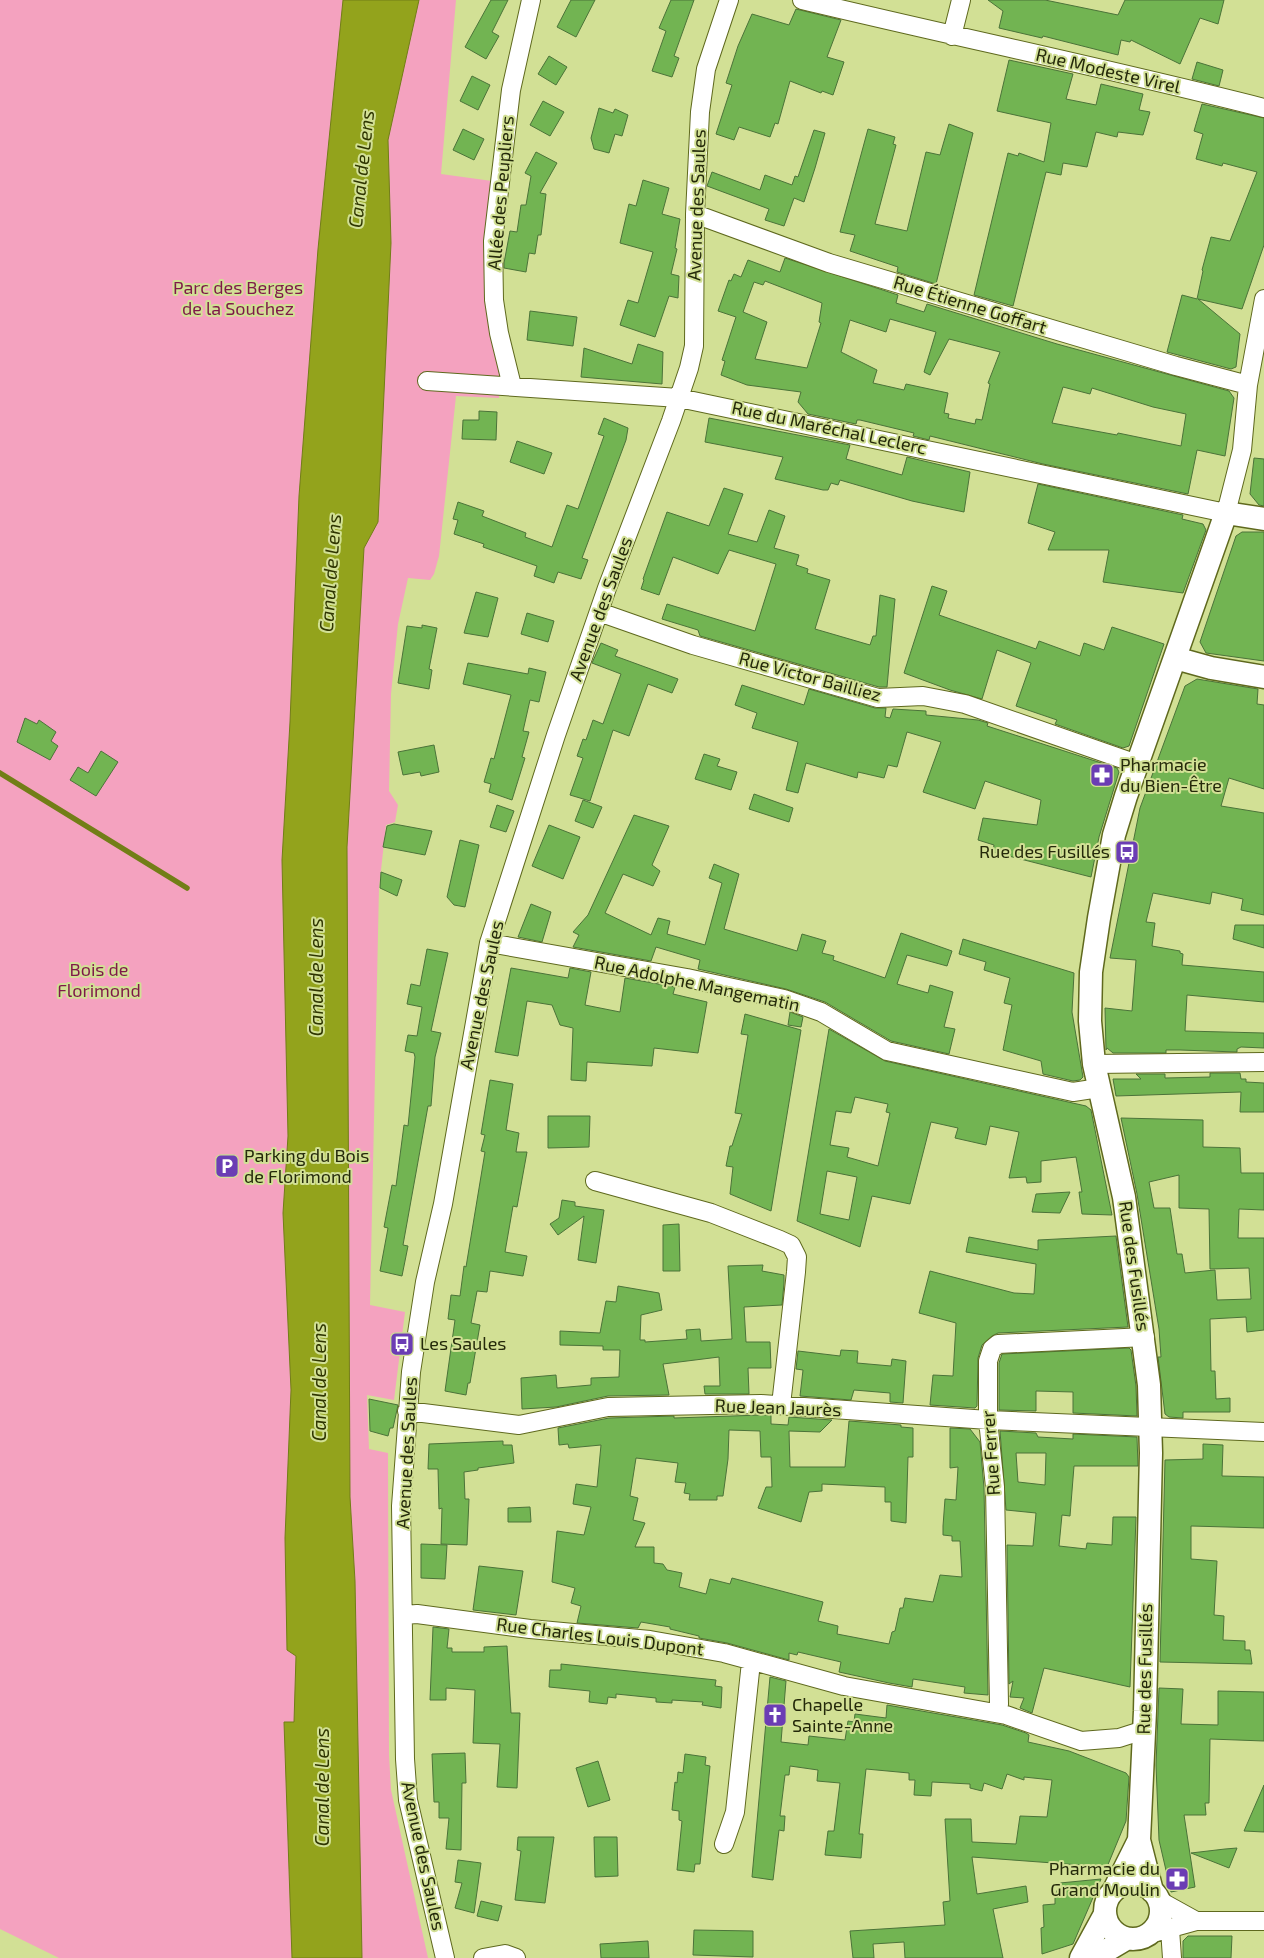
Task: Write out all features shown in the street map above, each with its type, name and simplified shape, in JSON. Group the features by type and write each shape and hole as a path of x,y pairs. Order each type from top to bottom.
{"main road":[{"path":"1226,513 1264,519"},
{"name":"Rue des Fusillés","path":"1155,1895 1138,1840 1144,1730 1150,1385 1145,1337 1124,1197 1094,1064 1090,1021 1091,972 1114,835 1226,513"},
{"path":"1175,658 1211,668 1264,677"},
{"name":"Rue des Fusillés","path":"1114,1890 1138,1840"},
{"path":"1094,1958 1126,1939 1138,1939 1160,1931 1160,1918 1155,1895 1133,1884 1114,1890 1105,1905 1105,1914 1112,1930 1126,1939"},
{"path":"1081,1958 1105,1914"}],"street":[{"name":"Allée des Peupliers","path":"512,386 499,333 494,300 493,241 511,90 531,0"},
{"name":"Avenue des Saules","path":"445,1958 408,1800 404,1758 404,1615 401,1506 407,1411 425,1282 443,1204 490,943 556,735 599,612 690,368 694,346 695,214 700,112 706,69 729,0"},
{"name":"Rue Modeste Virel","path":"802,0 952,36 1148,78 1264,108"},
{"path":"952,36 961,0"},
{"name":"Rue Étienne Goffart","path":"695,214 829,262 1176,366 1248,385"},
{"name":"Rue des Fusillés","path":"1226,513 1242,450 1248,385 1264,299"},
{"name":"Rue du Maréchal Leclerc","path":"427,381 680,398 1226,513"},
{"name":"Rue Victor Bailliez","path":"599,612 693,645 878,698 923,696 965,704 1138,764"},
{"name":"Rue Adolphe Mangematin","path":"490,943 687,978 784,999 821,1012 888,1051 1073,1092 1100,1088"},
{"path":"1094,1064 1264,1062"},
{"path":"595,1181 711,1212 737,1221 790,1245 797,1257 781,1405"},
{"name":"Rue Ferrer","path":"997,1713 999,1704 995,1487 988,1420 988,1361 992,1349 998,1344 1145,1337"},
{"name":"Rue Jean Jaurès","path":"407,1411 520,1425 608,1407 781,1405 988,1420 1264,1432"},
{"name":"Rue Charles Louis Dupont","path":"404,1615 417,1614 530,1629 650,1640 724,1653 751,1662 844,1686 997,1713 1081,1742 1119,1738 1144,1730"},
{"path":"724,1844 735,1812 751,1662"},
{"path":"1155,1895 1196,1921"},
{"path":"1172,1958 1160,1931 1196,1921 1264,1921"},
{"path":"483,1958 505,1954 516,1958"}],"green space":[{"name":"Parc des Berges de la Souchez","path":"0,0 456,0 441,174 492,181 484,273 486,302 500,367 499,398 456,396 439,556 434,574 430,580 408,578 398,624 391,694 389,791 398,805 395,822 386,825 379,888 370,1305 405,1312 394,1400 367,1395 369,1449 388,1453 389,1755 391,1790 428,1958 59,1958 0,1929"}],"water":[{"name":"Canal de Lens","path":"343,0 419,0 388,140 391,243 378,522 364,548 347,847 350,1497 355,1581 362,1958 292,1958 284,1722 294,1722 296,1656 287,1650 285,1538 291,1390 283,1213 288,1136 282,860 290,722 299,496 318,249"}],"building":[{"path":"491,0 508,0 492,32 499,36 486,59 465,47"},
{"path":"571,0 595,0 576,37 557,27"},
{"path":"671,0 694,0 674,56 679,58 672,77 652,71 666,31 659,28"},
{"path":"988,0 1045,0 1118,15 1125,0 1224,0 1218,24 1200,18 1180,64 1131,40 1130,42 1121,40 1118,55 1043,36 1042,38 999,28 1003,11"},
{"path":"796,9 841,20 827,57 844,62 833,95 822,91 821,93 790,81 778,124 775,123 770,137 739,127 734,140 716,134 732,85 726,83 738,46 752,14 789,25"},
{"path":"549,56 567,67 556,85 538,74"},
{"path":"1009,60 1073,74 1066,99 1096,105 1101,84 1143,94 1139,110 1150,112 1143,135 1118,132 1117,137 1096,132 1087,167 1063,163 1061,175 1046,172 1013,306 974,295 1008,153 1018,156 1019,153 1044,162 1051,123 997,111"},
{"path":"1197,62 1223,70 1219,86 1192,79"},
{"path":"472,76 490,85 478,110 460,101"},
{"path":"543,101 564,112 550,136 530,125"},
{"path":"1202,104 1264,118 1264,245 1242,309 1198,299 1240,334 1236,367 1231,369 1167,352 1182,295 1197,299 1202,270 1211,237 1230,241 1257,172 1223,163 1222,166 1196,159 1203,134 1194,131"},
{"path":"599,108 613,113 615,109 628,115 622,136 615,134 609,153 594,149 591,138"},
{"path":"949,124 973,133 936,284 897,272 898,267 850,251 855,235 840,232 868,129 895,137 893,144 896,145 875,224 907,231 926,152 940,155"},
{"path":"463,129 484,139 474,160 453,150"},
{"path":"814,130 825,133 815,168 804,202 794,198 784,226 765,220 769,209 707,186 712,172 760,190 765,175 792,185 795,176 798,177"},
{"path":"536,152 557,163 540,193 546,194 541,235 538,235 535,254 529,253 526,272 504,268 504,263 510,231 517,232 521,205 526,205 531,176 525,173"},
{"path":"643,180 669,188 662,214 680,219 675,248 677,249 671,274 679,276 678,298 669,296 655,337 620,325 628,300 638,303 653,252 620,243 629,204 636,206"},
{"path":"785,258 898,295 896,303 924,312 927,304 1057,344 1229,391 1234,398 1225,456 1197,450 1188,494 1043,464 930,436 929,440 913,436 914,433 860,420 857,420 856,424 808,414 798,402 801,392 747,385 721,375 725,361 722,360 736,317 718,311 729,280 731,281 734,274 741,277 748,260 780,272","holes":["765,281 822,303 819,322 821,323 807,368 755,359 767,322 743,312 754,282 763,285","890,319 936,332 924,372 930,375 949,339 1000,352 988,383 990,384 982,420 976,419 975,424 948,418 949,414 944,413 948,393 906,384 904,390 873,383 877,370 841,352 850,320 886,332","1063,387 1090,394 1092,388 1153,407 1186,414 1181,446 1118,433 1117,435 1052,423"]},
{"path":"530,311 577,317 573,346 527,340"},
{"path":"638,344 663,352 662,384 581,377 584,348 632,364"},
{"path":"479,411 497,412 496,440 462,439 463,420 479,420"},
{"path":"604,418 628,428 626,440 582,558 588,560 581,579 558,572 554,583 534,576 537,566 483,547 484,544 454,534 458,520 453,519 458,502 484,511 482,516 526,533 525,537 552,547 567,505 578,509 604,436 598,434"},
{"path":"709,418 850,445 846,459 902,475 907,457 970,472 964,512 912,501 840,480 838,485 831,483 828,490 823,490 775,479 783,457 705,442"},
{"path":"517,441 552,453 544,474 510,462"},
{"path":"1254,458 1264,459 1264,506 1259,505 1250,494"},
{"path":"1038,484 1183,515 1182,519 1203,524 1206,530 1183,593 1103,582 1109,550 1048,550 1055,532 1028,523"},
{"path":"724,488 743,494 728,534 757,542 769,510 785,516 774,548 799,555 796,565 808,569 807,573 830,580 815,629 870,645 873,636 876,636 880,595 895,599 887,687 879,687 700,636 698,630 662,619 667,604 755,631 776,564 729,550 718,574 673,557 659,595 641,589 667,512 709,526"},
{"path":"1242,532 1264,532 1264,661 1206,653 1200,642 1236,536"},
{"path":"932,586 947,591 939,615 1036,649 1039,641 1080,656 1084,643 1104,650 1112,627 1164,644 1129,746 1123,748 1055,724 1057,720 1016,706 1031,663 997,650 982,699 950,690 904,673"},
{"path":"476,592 498,598 488,637 464,633"},
{"path":"527,613 554,621 548,642 521,634"},
{"path":"422,625 437,628 429,669 432,670 429,689 398,683 407,626 422,628"},
{"path":"601,643 618,650 615,656 678,679 672,693 648,684 629,736 613,730 590,801 570,795 583,758 577,756 583,739 586,740 593,720 603,724 621,674 592,663"},
{"path":"468,663 528,674 529,668 546,672 539,702 530,700 523,731 529,732 522,757 525,758 512,800 489,792 491,784 484,782 491,758 494,759 511,695 463,684"},
{"path":"1197,679 1258,689 1257,704 1264,705 1264,789 1229,778 1221,806 1264,813 1264,915 1241,910 1243,899 1212,892 1210,904 1153,893 1146,922 1155,923 1152,946 1180,951 1183,954 1182,965 1264,972 1264,1002 1187,995 1185,1031 1264,1033 1264,1048 1241,1047 1237,1049 1237,1052 1166,1050 1166,1053 1113,1053 1107,1048 1106,1050 1105,1008 1132,1011 1136,960 1110,958 1140,808 1185,686"},
{"path":"742,685 804,705 809,689 875,708 886,708 885,717 890,718 893,709 926,711 926,715 978,720 988,723 987,726 1117,768 1119,772 1099,837 1091,877 993,852 994,845 978,840 983,818 1037,825 1041,800 985,781 975,809 923,792 941,742 907,732 897,767 888,765 884,778 858,772 857,778 806,763 798,793 786,790 798,742 752,728 757,713 735,705"},
{"path":"25,718 37,724 39,720 56,732 51,741 58,746 50,760 17,742"},
{"path":"434,745 439,772 421,776 420,772 403,775 398,752"},
{"path":"101,751 118,762 96,796 70,780 78,767 88,773"},
{"path":"704,754 720,759 717,766 737,772 731,790 695,779"},
{"path":"754,794 793,808 789,822 749,809"},
{"path":"583,800 602,807 593,828 575,821"},
{"path":"497,805 514,811 506,832 490,827"},
{"path":"634,815 669,826 652,865 660,871 653,886 623,874 605,913 651,935 658,918 670,921 667,934 705,945 722,883 709,878 714,864 739,874 724,929 797,951 802,934 826,941 822,953 834,956 833,960 885,978 901,933 952,951 947,966 907,955 897,984 928,993 930,985 953,992 944,1027 955,1029 949,1054 891,1041 825,1002 786,989 698,969 700,960 656,947 651,961 573,947 579,935 573,932 588,915"},
{"path":"394,824 432,831 425,855 383,847 387,826"},
{"path":"549,825 580,837 563,879 532,866"},
{"path":"460,840 479,845 465,907 454,905 447,897"},
{"path":"381,872 402,880 397,896 380,888"},
{"path":"531,904 551,912 542,942 518,937"},
{"path":"1235,925 1264,925 1264,948 1233,939"},
{"path":"963,939 1074,973 1072,1012 1083,1077 1080,1080 1073,1081 1043,1074 1041,1061 1003,1050 1012,1005 1004,1003 1010,978 984,970 986,962 959,954"},
{"path":"427,949 448,953 431,1031 441,1033 435,1057 431,1106 428,1106 403,1245 408,1246 402,1276 380,1271 388,1228 384,1227 392,1185 396,1186 404,1125 408,1126 415,1057 414,1053 405,1051 408,1035 417,1036 422,1007 407,1004 411,984 420,986"},
{"path":"511,968 568,978 570,968 591,972 585,1005 620,1012 625,978 675,987 673,994 707,1002 698,1053 654,1048 652,1066 587,1062 586,1081 571,1080 573,1028 560,1025 552,1005 527,1001 518,1056 495,1052"},
{"path":"790,1012 803,1017 801,1027 788,1025"},
{"path":"745,1014 801,1030 771,1211 730,1194 733,1167 726,1166 730,1146 732,1146 742,1114 735,1113 748,1035 741,1034"},
{"path":"829,1029 885,1061 1086,1106 1091,1110 1112,1215 1082,1214 1079,1192 1082,1192 1076,1157 1041,1161 1041,1182 1027,1183 1026,1177 1009,1178 1019,1132 990,1126 986,1145 955,1138 958,1128 931,1122 910,1204 872,1196 860,1247 797,1221","holes":["855,1097 888,1104 886,1112 890,1113 878,1166 847,1157 849,1148 830,1145 836,1111 851,1113","827,1171 857,1177 849,1220 820,1214"]},
{"path":"1210,1073 1240,1073 1241,1079 1246,1079 1246,1082 1264,1083 1264,1112 1240,1112 1241,1092 1116,1096 1113,1079 1141,1079 1136,1074 1165,1074 1165,1078 1210,1077"},
{"path":"490,1080 513,1084 506,1130 519,1133 516,1152 527,1152 517,1207 513,1206 505,1252 527,1256 523,1276 490,1271 487,1292 477,1291 471,1323 480,1325 470,1383 468,1383 466,1395 445,1391 455,1320 448,1319 451,1295 460,1296 464,1266 466,1267 485,1152 481,1151 485,1135 481,1134"},
{"path":"548,1116 590,1116 589,1147 548,1148"},
{"path":"1121,1118 1203,1120 1203,1147 1240,1148 1241,1173 1264,1173 1264,1210 1239,1209 1238,1238 1264,1238 1264,1330 1247,1332 1246,1317 1210,1319 1211,1371 1215,1371 1216,1399 1230,1398 1230,1412 1183,1412 1183,1418 1169,1417 1165,1414 1158,1357 1161,1357 1159,1329 1137,1194","holes":["1179,1175 1179,1208 1209,1209 1210,1269 1249,1268 1251,1299 1217,1300 1215,1270 1185,1273 1182,1254 1177,1254 1170,1208 1154,1208 1149,1182"]},
{"path":"1070,1192 1060,1213 1032,1212 1036,1194"},
{"path":"562,1200 575,1202 575,1206 604,1210 596,1263 578,1260 584,1216 558,1235 550,1224 559,1218"},
{"path":"679,1224 680,1271 663,1271 663,1225"},
{"path":"1116,1236 1128,1327 998,1333 982,1345 978,1358 977,1406 975,1408 930,1405 933,1375 953,1376 956,1323 919,1313 930,1271 1014,1293 1034,1294 1036,1264 966,1252 969,1237 1038,1250 1038,1240"},
{"path":"763,1265 762,1271 784,1275 782,1305 744,1307 746,1342 770,1342 771,1368 748,1368 749,1394 705,1394 704,1386 720,1386 719,1357 663,1364 669,1395 608,1396 556,1407 522,1409 521,1378 556,1375 557,1388 591,1385 591,1378 619,1377 620,1350 603,1350 603,1346 560,1345 560,1331 600,1333 606,1301 616,1302 618,1286 659,1293 662,1310 641,1315 640,1340 645,1340 645,1342 687,1339 686,1330 700,1329 701,1341 732,1339 728,1266"},
{"path":"1129,1348 1131,1350 1136,1386 1137,1416 1073,1413 1073,1392 1036,1391 1036,1411 999,1410 999,1363 1002,1354"},
{"path":"841,1350 858,1351 857,1363 891,1366 892,1359 906,1361 903,1403 890,1402 890,1393 854,1390 851,1400 800,1396 803,1370 796,1369 798,1351 840,1356"},
{"path":"369,1399 398,1405 393,1428 390,1428 388,1436 370,1431"},
{"path":"771,1415 771,1424 788,1425 789,1417 832,1420 820,1432 789,1431 790,1467 845,1467 849,1421 901,1425 901,1427 913,1428 913,1457 908,1457 906,1523 891,1521 891,1502 885,1502 885,1487 822,1484 822,1491 809,1492 801,1522 758,1508 766,1487 772,1487 771,1457 761,1457 760,1431 729,1430 728,1459 723,1496 717,1496 717,1500 689,1500 690,1494 684,1493 686,1483 675,1482 678,1463 636,1458 630,1496 638,1498 633,1520 645,1523 635,1547 654,1547 654,1563 663,1564 667,1570 682,1573 679,1587 706,1594 710,1579 730,1584 732,1578 823,1602 818,1621 838,1626 837,1634 889,1644 905,1598 933,1602 940,1575 962,1577 960,1541 952,1541 952,1536 943,1535 943,1526 945,1499 956,1500 958,1467 950,1468 950,1428 970,1429 980,1442 984,1488 988,1695 964,1693 965,1687 913,1679 912,1687 889,1683 839,1672 841,1662 798,1652 797,1655 789,1653 789,1660 727,1643 699,1638 699,1636 670,1629 670,1627 641,1622 638,1628 577,1623 581,1606 571,1603 575,1588 552,1582 557,1531 584,1535 591,1507 573,1504 576,1484 597,1487 601,1445 569,1448 568,1444 559,1445 558,1428 609,1418"},
{"path":"1000,1431 1036,1433 1038,1437 1073,1439 1073,1434 1137,1437 1138,1466 1074,1466 1070,1516 1062,1515 1059,1546 1086,1549 1087,1543 1112,1545 1113,1517 1136,1517 1130,1687 1044,1668 1032,1713 1020,1708 1024,1698 1010,1697 1013,1681 1009,1684 1007,1545 1033,1546 1036,1513 1006,1510","holes":["1016,1453 1046,1453 1045,1485 1018,1482"]},
{"path":"503,1441 503,1445 512,1445 514,1463 464,1472 465,1499 469,1499 467,1545 441,1544 442,1508 439,1509 438,1469 428,1469 429,1444"},
{"path":"1203,1444 1223,1445 1222,1476 1264,1477 1264,1528 1191,1526 1191,1559 1217,1561 1214,1615 1224,1616 1223,1640 1245,1641 1245,1650 1250,1650 1252,1664 1160,1662 1165,1460 1203,1459"},
{"path":"530,1507 531,1522 508,1522 508,1508"},
{"path":"421,1544 447,1545 445,1579 421,1578"},
{"path":"479,1566 523,1571 516,1615 473,1610"},
{"path":"433,1627 449,1629 447,1648 452,1648 452,1652 484,1652 484,1647 507,1646 511,1713 520,1713 517,1788 497,1787 500,1744 473,1743 475,1690 446,1688 446,1700 430,1700"},
{"path":"561,1664 716,1680 715,1686 722,1687 721,1708 702,1705 703,1702 672,1700 672,1703 656,1702 656,1698 616,1694 616,1698 608,1697 607,1704 589,1702 590,1691 549,1687 550,1670 561,1670"},
{"path":"770,1677 786,1681 781,1742 808,1745 809,1736 845,1740 848,1721 854,1722 855,1714 886,1718 887,1705 1002,1725 1026,1733 1029,1735 1028,1742 1069,1751 1126,1773 1129,1777 1126,1821 1107,1867 972,1857 977,1894 1026,1886 1028,1902 993,1909 1003,1958 905,1958 904,1942 873,1944 874,1958 853,1958 850,1931 945,1925 943,1902 950,1901 945,1819 971,1819 972,1842 1016,1844 1020,1816 1047,1817 1052,1780 1024,1777 1024,1780 1007,1774 1002,1789 984,1783 982,1791 970,1788 970,1784 932,1782 931,1796 914,1795 915,1780 909,1780 909,1773 866,1769 859,1834 863,1834 861,1858 825,1855 828,1831 834,1831 840,1783 817,1781 818,1770 790,1766 789,1775 785,1775 780,1816 785,1816 784,1831 779,1830 773,1880 752,1877"},
{"path":"1159,1688 1183,1689 1181,1724 1218,1725 1218,1691 1264,1692 1264,1741 1210,1739 1209,1803 1205,1803 1206,1815 1184,1815 1195,1887 1171,1892 1159,1840 1156,1765"},
{"path":"465,1753 466,1783 462,1783 461,1850 446,1849 449,1818 439,1818 439,1802 434,1802 432,1754"},
{"path":"685,1754 706,1757 705,1765 710,1766 700,1864 695,1864 694,1872 677,1870 682,1821 679,1820 679,1811 672,1810 675,1782 677,1783 678,1772 683,1773"},
{"path":"598,1761 610,1800 588,1807 576,1768"},
{"path":"1264,1785 1264,1832 1244,1831"},
{"path":"518,1837 554,1837 545,1903 515,1900 521,1851 517,1850"},
{"path":"594,1837 617,1837 618,1876 595,1877"},
{"path":"1237,1848 1229,1868 1191,1853 1225,1849"},
{"path":"458,1860 481,1863 474,1913 455,1908 462,1883 455,1882"},
{"path":"1101,1879 1073,1944 1042,1954 1041,1928 1044,1927 1043,1905 1055,1904 1055,1896 1060,1883"},
{"path":"481,1901 502,1906 498,1921 477,1916"},
{"path":"694,1930 753,1931 753,1957 693,1955"},
{"path":"1188,1936 1232,1936 1231,1958 1183,1958 1183,1941"},
{"path":"648,1941 649,1958 601,1958 600,1944"}],"waterway":[{"path":"0,773 187,888"}],"place":[{"name":"Pharmacie du Bien-Être","path":"1102,775"},
{"name":"Rue des Fusillés","path":"1127,852"},
{"name":"Parking du Bois de Florimond","path":"227,1166"},
{"name":"Les Saules","path":"402,1344"},
{"name":"Chapelle Sainte-Anne","path":"775,1715"},
{"name":"Pharmacie du Grand Moulin","path":"1177,1879"}],"park label":[{"name":"Bois de Florimond","path":"99,980"}]}
